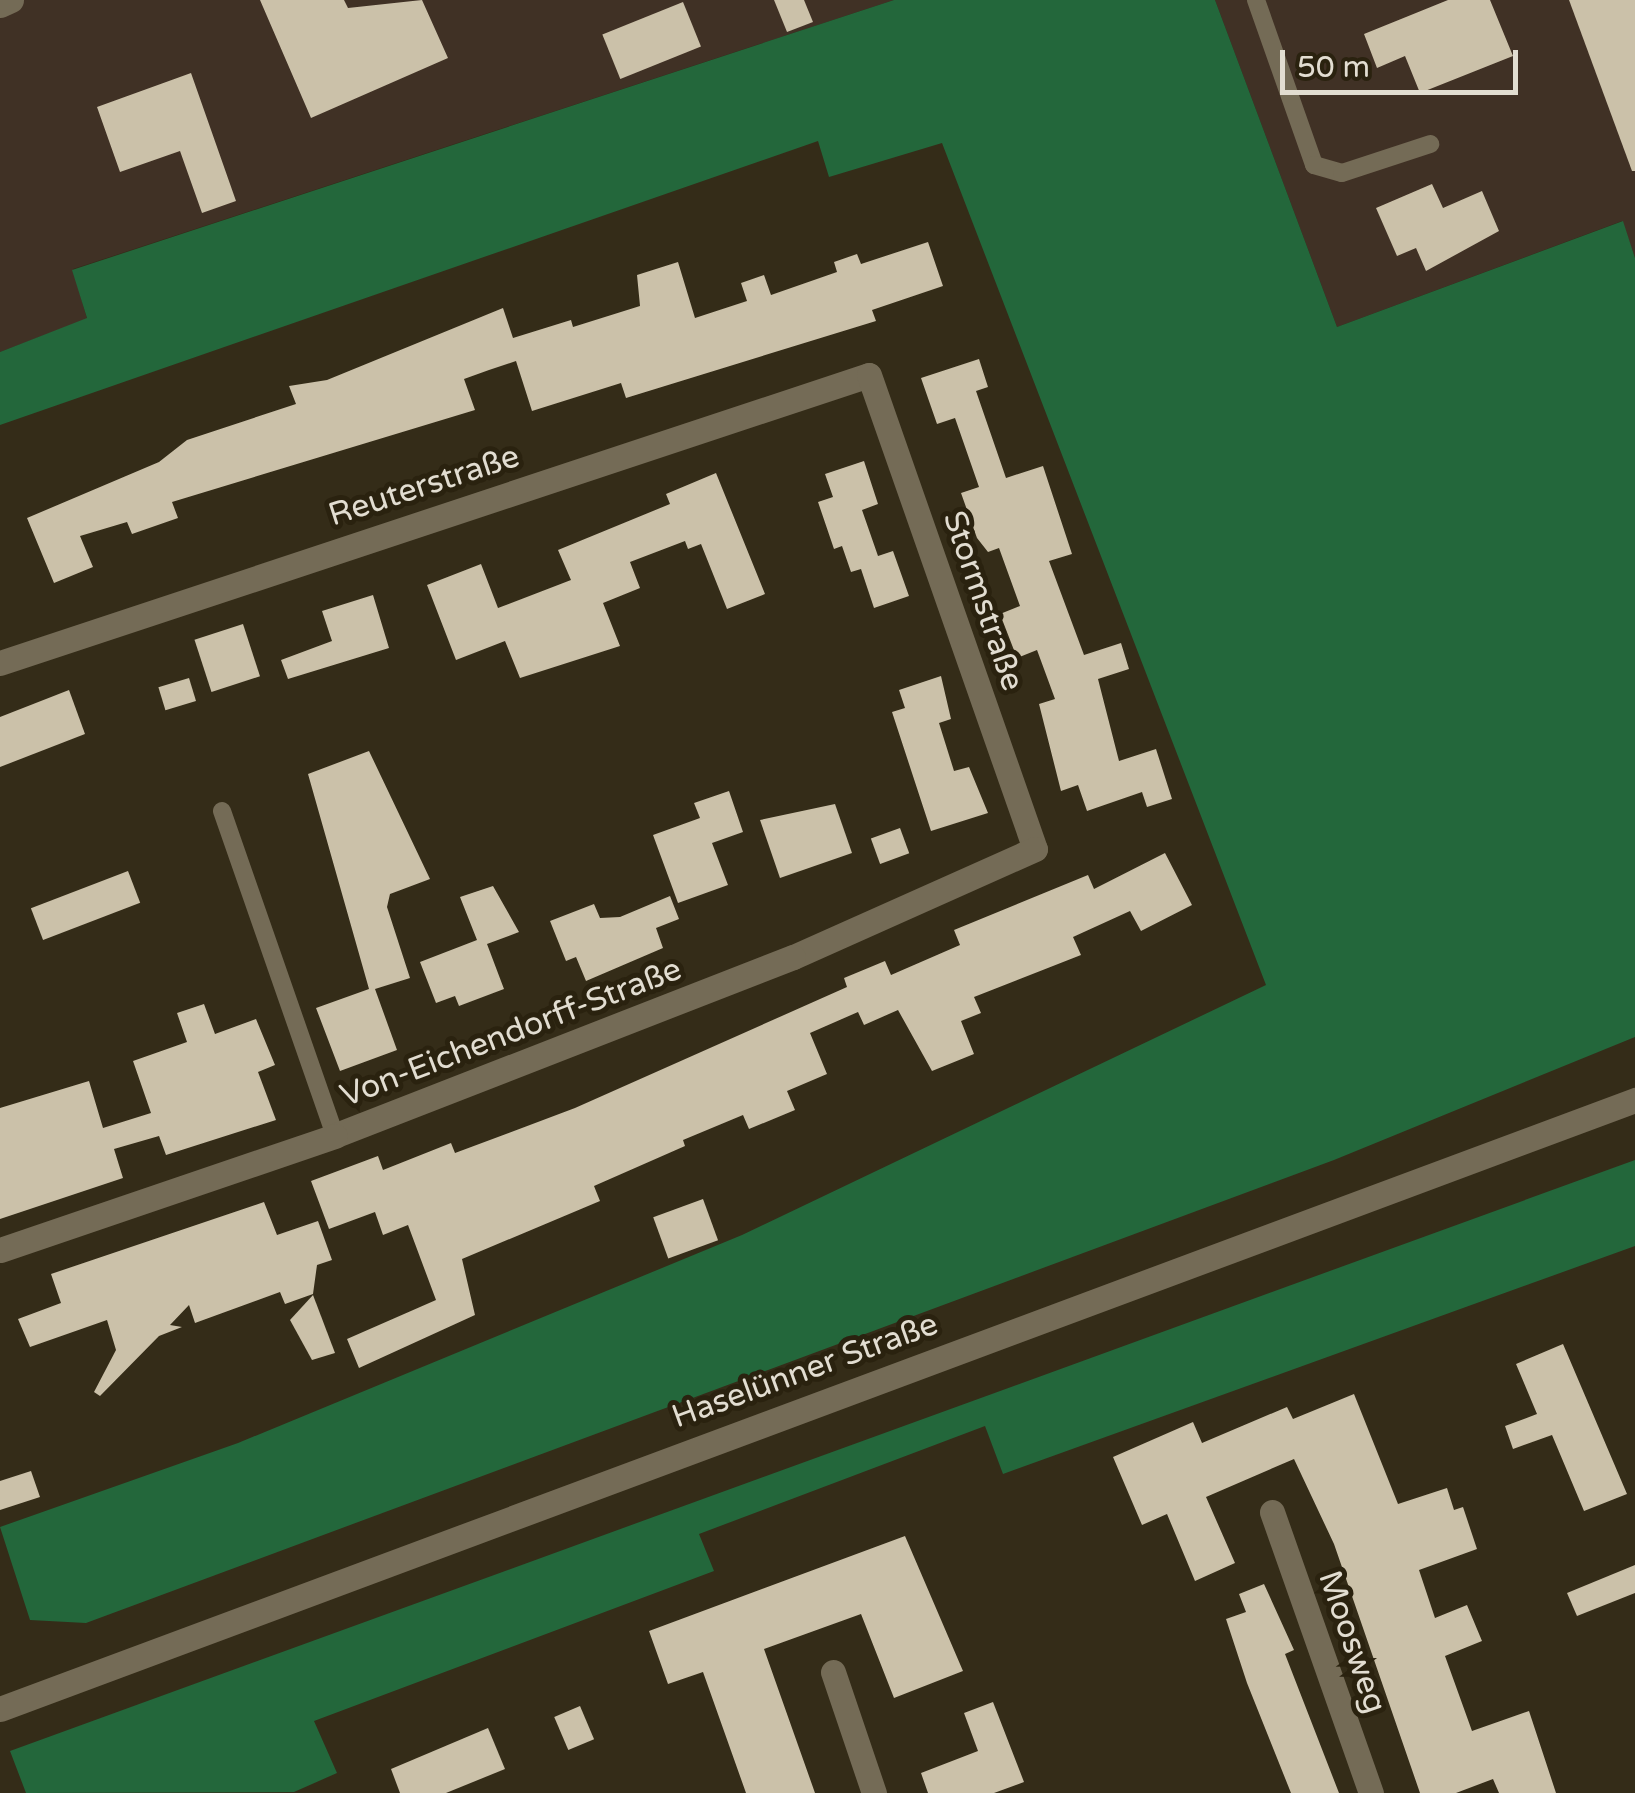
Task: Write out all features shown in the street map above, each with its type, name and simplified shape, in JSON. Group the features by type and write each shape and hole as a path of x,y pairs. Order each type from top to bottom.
{"street":[{"path":"0,5 11,0"},
{"name":"Reuterstraße","path":"0,663 869,375"},
{"name":"Stormstraße","path":"869,375 1035,849"},
{"name":"Von-Eichendorff-Straße","path":"0,1250 335,1136 794,957 1035,849"},
{"name":"Haselünner Straße","path":"0,1709 1635,1100"},
{"name":"Moosweg","path":"1272,1512 1371,1793"},
{"path":"833,1672 874,1793"}],"lane":[{"path":"1256,0 1314,165 1342,172 1430,144"},
{"path":"222,811 335,1136"}],"shaded area":[{"path":"0,0 894,0 73,269 87,319 0,352"},
{"path":"1215,0 1635,0 1635,258 1622,221 1337,327"}],"green space":[{"path":"894,0 1215,0 1337,327 1623,221 1635,258 1635,1037 1334,1160 86,1623 30,1620 0,1527 238,1443 742,1235 1266,985 942,143 829,177 818,141 0,425 0,352 87,318 72,270"},
{"path":"1635,1160 1635,1246 1003,1474 985,1426 699,1534 714,1571 314,1721 337,1773 294,1792 26,1793 10,1751"}],"building":[{"path":"260,0 344,0 348,8 422,0 448,58 311,118"},
{"path":"774,0 804,0 813,22 787,32"},
{"path":"1448,0 1490,0 1513,56 1420,93 1405,56 1377,68 1364,34"},
{"path":"1569,0 1635,0 1635,171 1632,171"},
{"path":"683,2 701,47 620,79 602,35"},
{"path":"191,73 236,201 202,213 180,151 120,172 97,107"},
{"path":"1432,184 1443,208 1482,191 1499,231 1426,271 1416,248 1397,256 1376,208"},
{"path":"928,242 943,286 872,310 876,321 626,398 621,383 532,411 516,361 464,379 475,410 172,502 178,518 132,534 127,522 80,536 93,567 54,583 27,518 159,462 187,440 296,404 289,386 327,380 503,308 513,338 571,320 573,327 640,306 637,275 678,262 695,318 747,301 741,283 764,275 771,295 837,272 834,262 857,254 861,264"},
{"path":"979,359 988,387 976,391 1006,478 1043,466 1072,554 1049,561 1084,655 1121,643 1129,669 1098,679 1119,761 1156,749 1172,799 1147,807 1142,792 1087,811 1078,785 1061,791 1039,704 1055,699 1037,650 1017,658 1000,614 1020,606 999,548 988,552 977,538 961,493 979,487 955,418 937,424 921,378"},
{"path":"864,461 878,504 862,510 878,556 893,551 909,596 874,608 861,569 851,572 842,546 834,549 818,502 833,497 825,474"},
{"path":"716,473 765,594 727,609 701,544 688,549 685,541 630,562 640,588 603,603 620,646 520,678 505,641 456,660 427,585 481,564 498,608 571,580 558,550 670,504 666,494"},
{"path":"373,595 389,648 288,679 281,660 332,641 322,611"},
{"path":"243,624 260,676 211,692 194,640"},
{"path":"941,676 951,719 939,723 954,771 969,767 988,813 931,831 892,712 905,708 899,690"},
{"path":"189,678 196,701 165,710 158,687"},
{"path":"69,690 85,734 0,767 0,717"},
{"path":"369,751 430,879 390,894 387,907 410,978 375,989 397,1050 340,1071 316,1008 369,989 308,774"},
{"path":"729,791 743,832 712,843 728,885 678,903 653,835 700,818 694,803"},
{"path":"835,804 852,853 780,878 760,820"},
{"path":"900,828 909,853 880,864 871,839"},
{"path":"1165,853 1192,905 1141,931 1130,911 1073,937 1081,955 974,997 981,1013 961,1021 974,1054 932,1071 898,1010 864,1025 858,1012 810,1033 827,1074 787,1091 795,1110 749,1129 743,1115 683,1140 685,1146 594,1186 600,1201 462,1259 475,1315 359,1368 347,1339 436,1300 408,1225 383,1235 375,1212 329,1229 311,1181 378,1156 383,1170 451,1143 455,1153 575,1108 847,987 844,978 885,961 891,975 960,945 954,930 1088,875 1094,889"},
{"path":"128,871 140,903 43,940 31,908"},
{"path":"493,886 519,932 487,944 504,989 459,1006 455,996 436,1003 420,962 477,940 460,897"},
{"path":"670,896 679,919 656,928 663,948 586,981 576,957 566,961 550,921 594,904 600,918 620,917"},
{"path":"204,1004 215,1034 256,1019 275,1065 258,1072 276,1120 166,1155 159,1136 114,1149 123,1178 0,1219 0,1108 89,1081 103,1128 151,1113 133,1061 187,1042 177,1013"},
{"path":"703,1199 718,1240 668,1258 653,1217"},
{"path":"264,1202 277,1235 318,1221 332,1260 317,1265 313,1294 285,1304 280,1292 195,1323 189,1305 170,1325 182,1327 159,1336 100,1396 94,1392 116,1350 107,1320 30,1347 18,1319 61,1303 51,1274"},
{"path":"313,1295 335,1353 312,1360 290,1320"},
{"path":"1563,1344 1627,1494 1584,1511 1552,1435 1513,1449 1505,1426 1537,1414 1516,1364"},
{"path":"1354,1394 1398,1504 1447,1488 1454,1510 1463,1507 1477,1549 1419,1570 1435,1618 1467,1605 1482,1641 1445,1656 1472,1731 1529,1711 1556,1793 1499,1793 1493,1779 1456,1793 1420,1793 1334,1544 1294,1459 1206,1497 1235,1563 1195,1581 1167,1514 1142,1525 1113,1457 1193,1422 1202,1443 1287,1407 1293,1419"},
{"path":"31,1471 40,1497 0,1510 0,1481"},
{"path":"905,1536 963,1671 894,1698 861,1614 764,1649 815,1793 746,1793 703,1672 668,1684 649,1631"},
{"path":"1635,1565 1635,1593 1577,1616 1567,1593"},
{"path":"1264,1584 1294,1650 1285,1654 1339,1793 1291,1793 1247,1683 1226,1619 1246,1612 1239,1594"},
{"path":"993,1702 1024,1782 994,1793 928,1793 921,1773 978,1751 964,1713"},
{"path":"580,1706 594,1739 568,1750 554,1717"},
{"path":"488,1728 505,1769 446,1793 400,1793 391,1769"}]}
